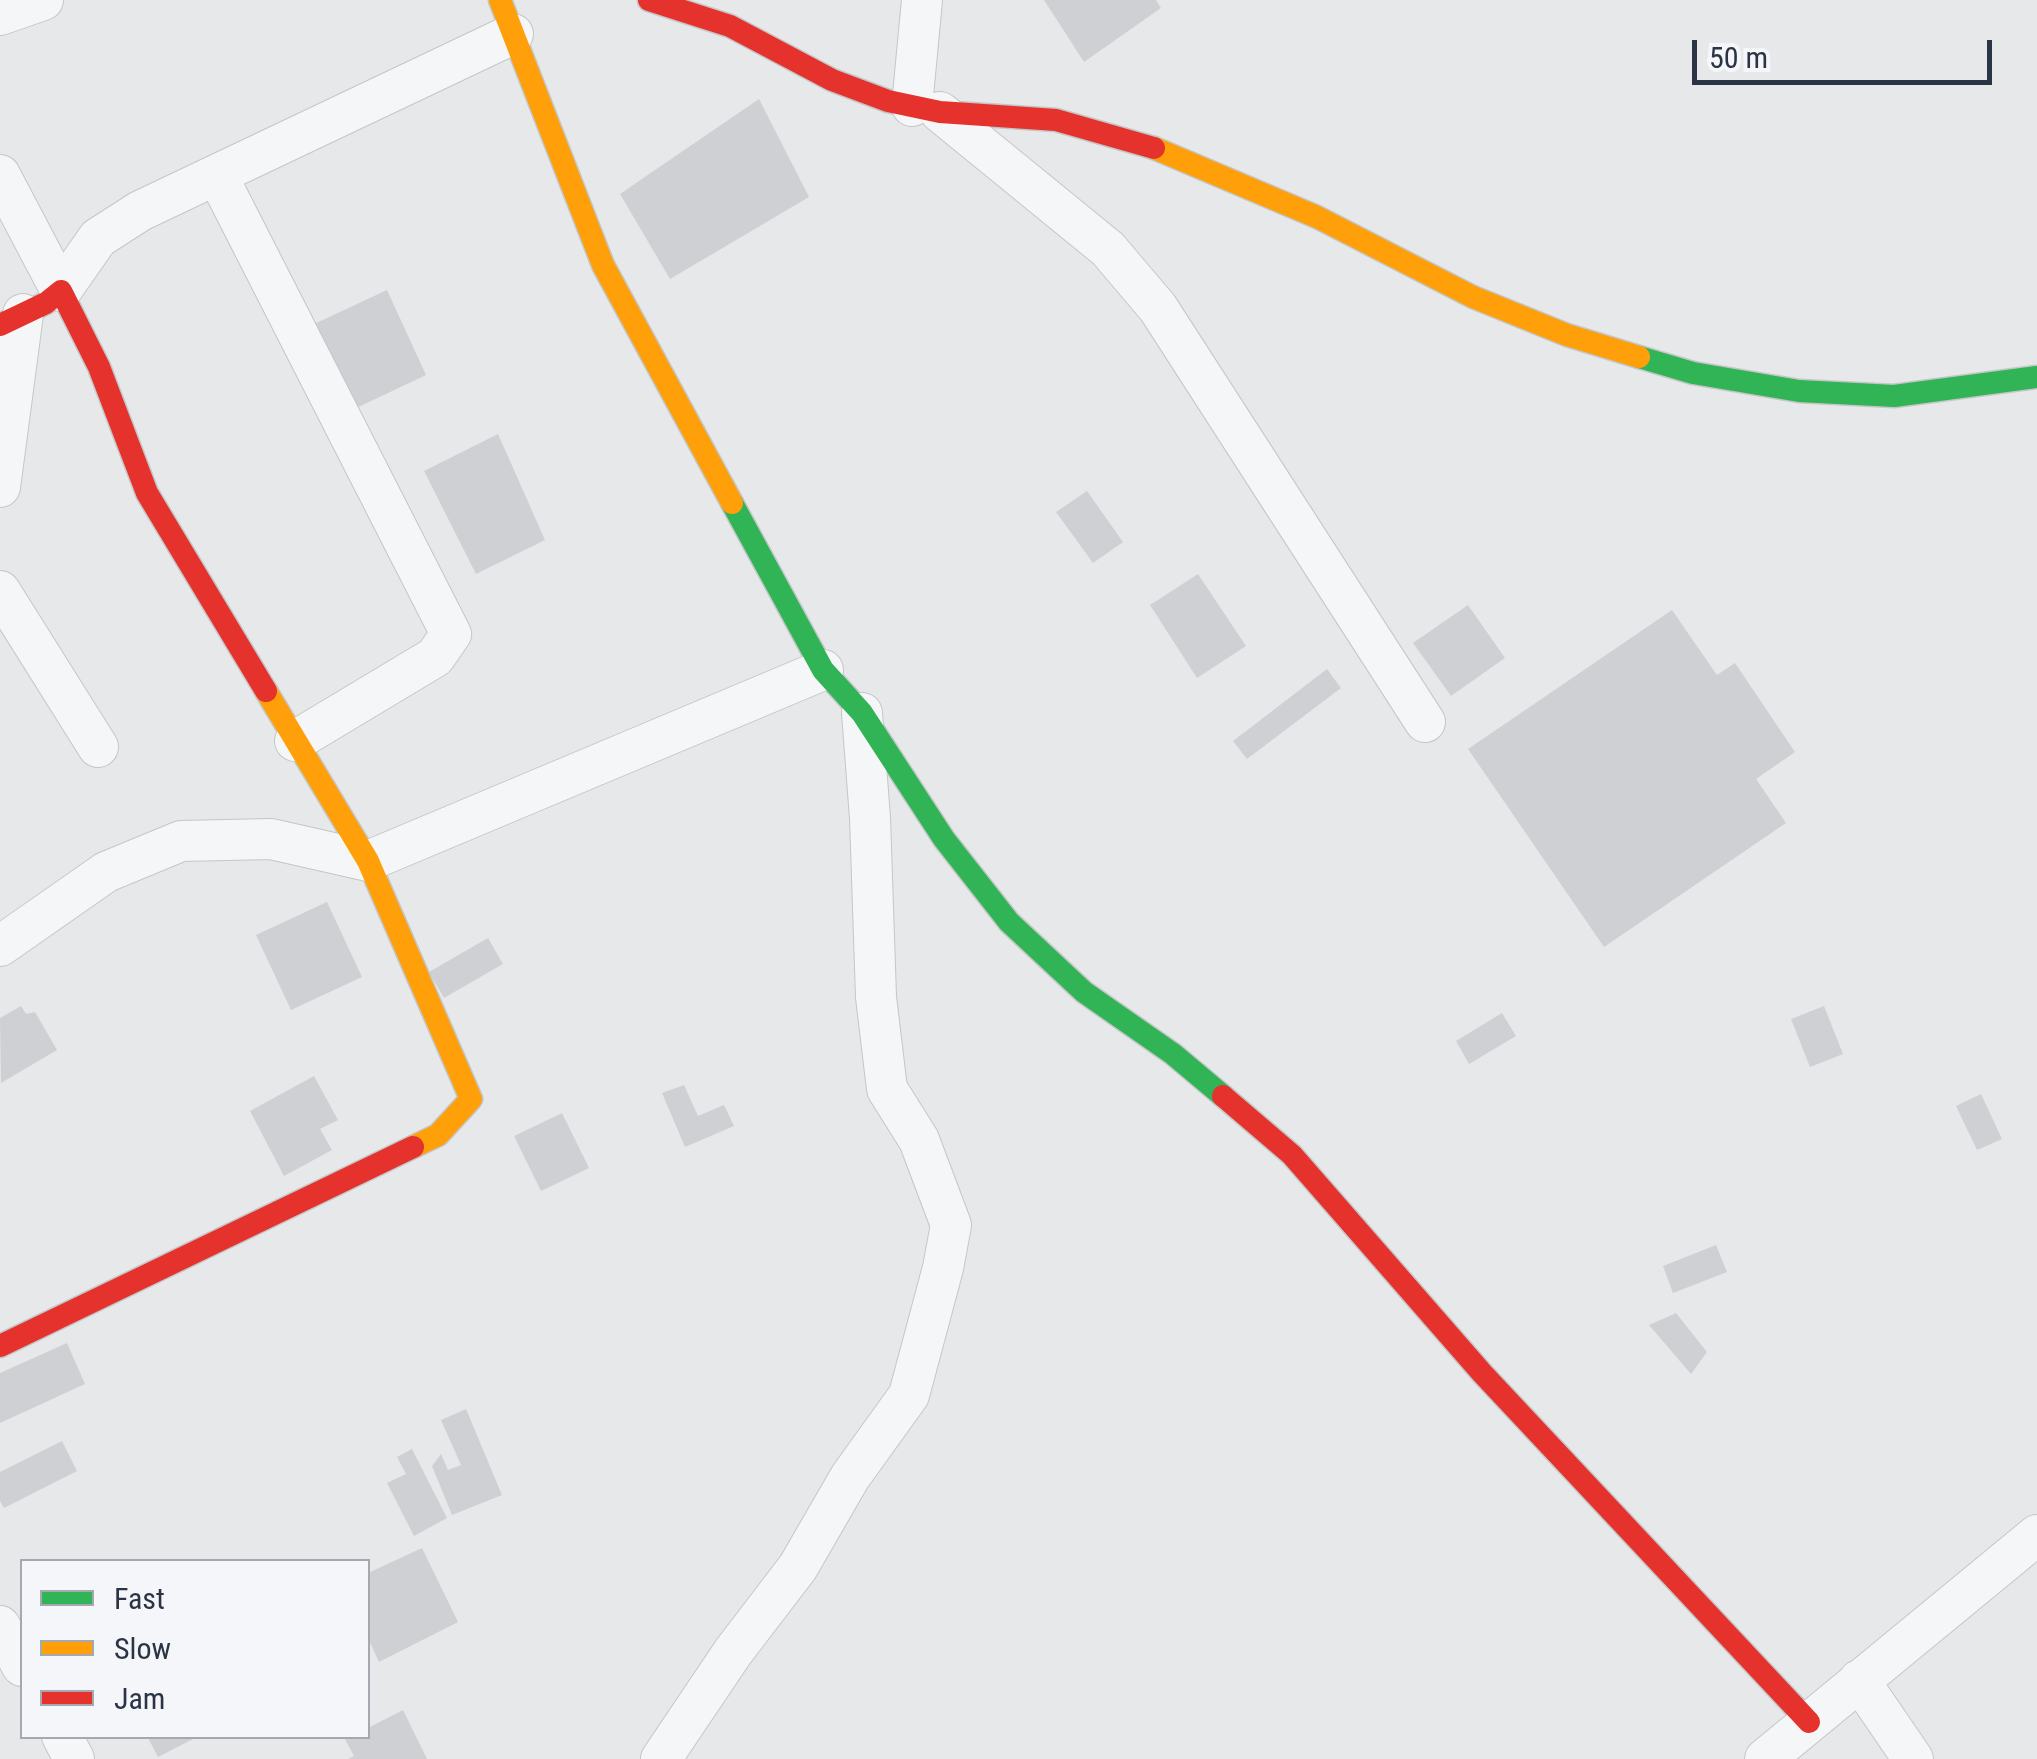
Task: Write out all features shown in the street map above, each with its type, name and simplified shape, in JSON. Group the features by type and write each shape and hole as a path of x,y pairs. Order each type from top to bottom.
{"street":[{"path":"0,15 43,0"},
{"path":"649,0 730,26 832,80 888,102 1056,120 1159,150 1317,217 1473,297 1568,335 1693,373 1799,390 1894,396 2037,377"},
{"path":"922,0 926,109"},
{"path":"0,487 11,320 61,291 98,238 507,17 603,265 822,670 862,714 944,839 1009,922 1084,992 1173,1054 1292,1155 1482,1373 1809,1722"},
{"path":"926,109 1108,249 1158,308 1426,722"},
{"path":"218,175 451,634 434,658 295,740"},
{"path":"0,176 99,367 147,493 368,862 471,1100 438,1134 0,1346"},
{"path":"0,591 98,747"},
{"path":"0,946 106,872 181,840 271,839 368,862 822,670"},
{"path":"662,1759 733,1652 798,1567 850,1476 909,1395 943,1268 951,1225 919,1140 887,1089 876,997 862,714"},
{"path":"1765,1759 2037,1535"},
{"path":"0,1626 20,1662"},
{"path":"1859,1680 1914,1759"}],"building":[{"path":"1044,0 1156,0 1161,8 1084,62"},
{"path":"759,99 809,197 670,279 620,194"},
{"path":"387,290 426,375 350,411 312,325"},
{"path":"498,434 545,540 476,574 424,471"},
{"path":"1087,491 1123,542 1093,563 1056,512"},
{"path":"1198,574 1246,646 1197,678 1150,605"},
{"path":"1468,605 1505,658 1451,696 1413,643"},
{"path":"1672,610 1717,675 1735,663 1795,752 1756,779 1786,823 1604,947 1468,749"},
{"path":"1327,669 1341,688 1247,759 1233,741"},
{"path":"327,902 362,977 291,1010 256,935"},
{"path":"488,938 503,964 444,998 429,972"},
{"path":"21,1006 26,1014 35,1012 57,1050 1,1083 0,1018"},
{"path":"1824,1006 1843,1054 1810,1067 1791,1019"},
{"path":"1502,1013 1516,1036 1469,1064 1456,1041"},
{"path":"314,1076 338,1120 320,1129 332,1150 284,1176 250,1111"},
{"path":"684,1085 698,1116 724,1105 734,1126 685,1147 662,1093"},
{"path":"1981,1094 2002,1139 1977,1150 1956,1106"},
{"path":"562,1113 589,1168 541,1191 514,1136"},
{"path":"1716,1245 1727,1272 1673,1293 1663,1266"},
{"path":"1676,1313 1707,1352 1691,1374 1649,1325"},
{"path":"67,1343 85,1384 0,1423 0,1373"},
{"path":"466,1409 502,1495 452,1515 432,1466 441,1454 448,1470 461,1465 441,1420"},
{"path":"62,1441 77,1471 4,1508 0,1501 0,1472"},
{"path":"412,1449 447,1518 414,1536 387,1483 406,1474 397,1457"},
{"path":"422,1548 458,1622 379,1662 370,1642 370,1572"},
{"path":"403,1710 427,1759 348,1759 354,1756 345,1739 370,1739 370,1727"},
{"path":"149,1739 193,1739 158,1757"}],"traffic: fast":[{"path":"1639,357 1693,373 1799,391 1894,396 2037,377"},
{"path":"732,503 823,670 862,713 944,839 1009,922 1084,992 1173,1054 1223,1096"}],"traffic: slow":[{"path":"500,0 603,265 732,503"},
{"path":"1154,148 1317,217 1473,297 1567,335 1639,357"},
{"path":"266,691 368,861 471,1099 438,1135 413,1147"}],"traffic: jam":[{"path":"649,0 730,26 832,80 888,101 940,112 1056,120 1154,148"},
{"path":"0,325 46,303 61,291 99,367 147,493 266,691"},
{"path":"1223,1096 1292,1155 1482,1373 1809,1722"},
{"path":"0,1346 413,1147"}]}
